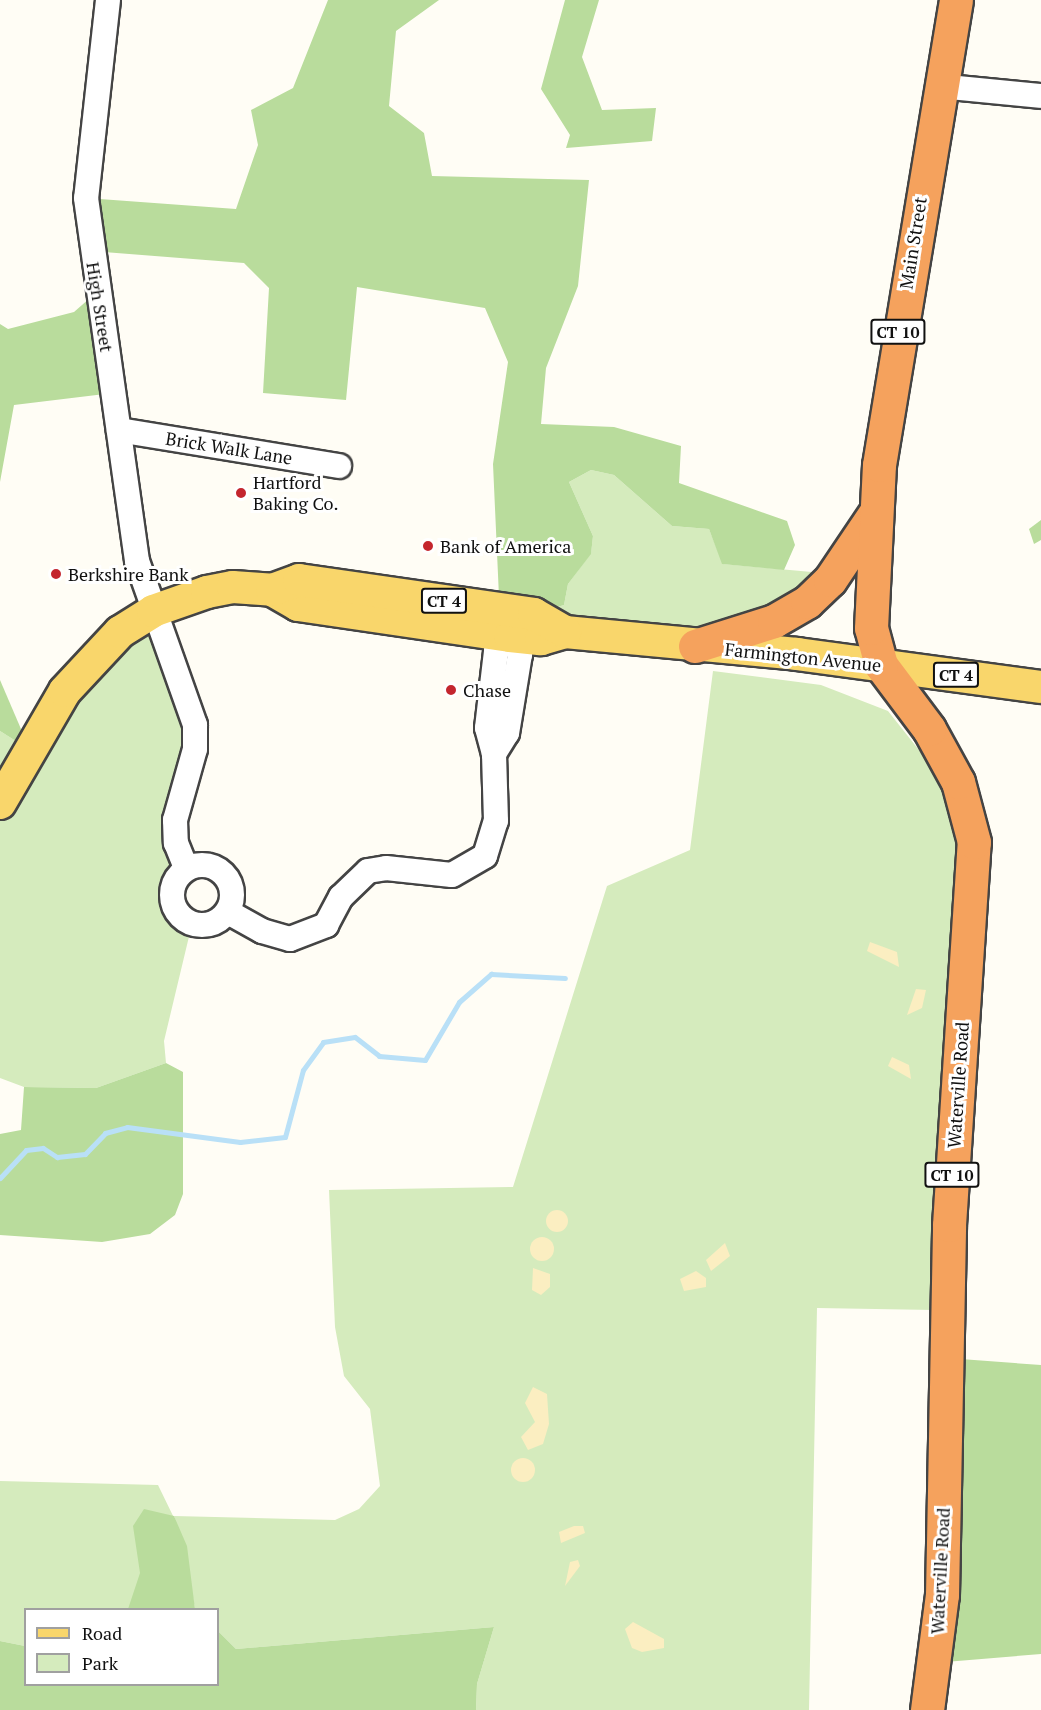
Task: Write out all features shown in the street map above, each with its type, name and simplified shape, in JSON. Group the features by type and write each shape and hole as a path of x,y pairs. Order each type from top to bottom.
{"highway":[{"name":"Main Street","path":"881,665 871,628 874,514 939,86 956,0"},
{"path":"695,646 774,621 807,602 830,580 874,514"},
{"name":"Waterville Road","path":"881,665 929,729 958,782 974,842 949,1225 942,1595 927,1710"}],"main road":[{"name":"Farmington Avenue","path":"0,803 65,691 120,632 153,611 232,587 272,590 299,580 534,614 565,632"},
{"name":"Farmington Avenue","path":"272,590 298,605 510,636 541,639 565,632 881,665 1041,687"}],"street":[{"name":"High Street","path":"108,0 86,198 136,561 153,611 190,698 195,725 195,749 175,820 176,843 186,868"},
{"path":"939,86 1041,96"},
{"name":"Brick Walk Lane","path":"119,429 339,466"},
{"path":"228,912 262,932 291,939 326,924 341,897 368,871 386,868 445,876 476,865 494,838 494,754 487,728 496,651 510,636"},
{"path":"206,864 225,873 233,892 228,912 202,925 182,918 171,893 186,868 206,864"}],"green space":[{"path":"328,0 439,0 396,31 389,106 424,133 432,176 589,180 578,286 546,368 541,424 614,427 681,446 679,483 787,521 795,545 784,570 722,564 709,529 672,526 614,475 591,470 569,482 593,536 591,554 568,584 564,605 534,614 499,597 493,464 508,362 485,308 357,287 346,400 263,393 269,288 244,263 91,251 86,198 236,209 258,145 251,110 293,88"},
{"path":"565,0 599,0 582,57 602,110 656,108 652,141 566,148 570,135 541,89"},
{"path":"98,291 113,393 14,405 0,482 0,324 8,329 74,312"},
{"path":"591,470 614,475 672,526 709,529 723,564 823,573 830,580 695,646 534,614 564,605 568,584 591,553 593,536 569,482"},
{"path":"1041,520 1041,540 1034,544 1029,529"},
{"path":"153,611 190,698 179,875 171,893 177,912 192,924 164,1041 166,1063 96,1088 24,1087 0,1078 0,731 30,750"},
{"path":"713,671 821,685 888,711 930,764 956,815 962,869 934,1310 817,1308 809,1710 476,1710 477,1684 494,1627 236,1649 219,1632 219,1608 195,1608 182,1535 186,1608 24,1608 24,1646 0,1641 0,1481 158,1485 176,1522 174,1516 335,1520 359,1509 380,1486 370,1409 344,1376 335,1327 329,1190 513,1187 607,886 690,850"},
{"path":"0,680 30,750 0,731"},
{"path":"166,1063 183,1072 183,1194 175,1215 150,1234 102,1242 0,1235 0,1134 21,1130 24,1087 96,1088"},
{"path":"947,1358 1041,1365 1041,1654 933,1663"},
{"path":"144,1509 174,1516 187,1546 195,1608 128,1608 140,1573 133,1526"},
{"path":"494,1627 477,1684 476,1710 0,1710 0,1641 24,1646 24,1686 219,1686 219,1632 236,1649"}],"sand":[{"path":"870,942 897,952 899,967 867,951"},
{"path":"916,989 926,990 922,1008 907,1015"},
{"path":"892,1057 909,1065 911,1079 888,1066"},
{"path":"557,1210 565,1213 568,1221 565,1229 557,1232 549,1229 546,1221 549,1213"},
{"path":"542,1237 550,1241 554,1249 550,1257 542,1261 534,1257 530,1249 534,1241"},
{"path":"725,1243 730,1256 711,1271 706,1260"},
{"path":"533,1268 550,1274 550,1287 541,1295 532,1290"},
{"path":"696,1271 706,1278 706,1287 684,1291 680,1279"},
{"path":"533,1387 547,1394 549,1424 543,1444 528,1450 521,1437 535,1422 525,1403"},
{"path":"523,1458 531,1462 535,1470 531,1478 523,1482 515,1478 511,1470 515,1462"},
{"path":"574,1526 583,1526 585,1533 561,1543 559,1532"},
{"path":"578,1560 580,1566 565,1586 570,1562"},
{"path":"633,1622 664,1639 664,1648 642,1652 632,1648 625,1629"}],"waterway":[{"path":"0,1178 26,1150 43,1148 57,1157 85,1154 105,1133 127,1127 240,1142 285,1137 303,1070 323,1042 355,1037 379,1056 425,1060 459,1002 491,974 565,978"}],"place":[{"name":"Hartford Baking Co.","path":"241,493"},
{"name":"Bank of America","path":"428,546"},
{"name":"Berkshire Bank","path":"56,574"},
{"name":"Chase","path":"451,690"}]}
